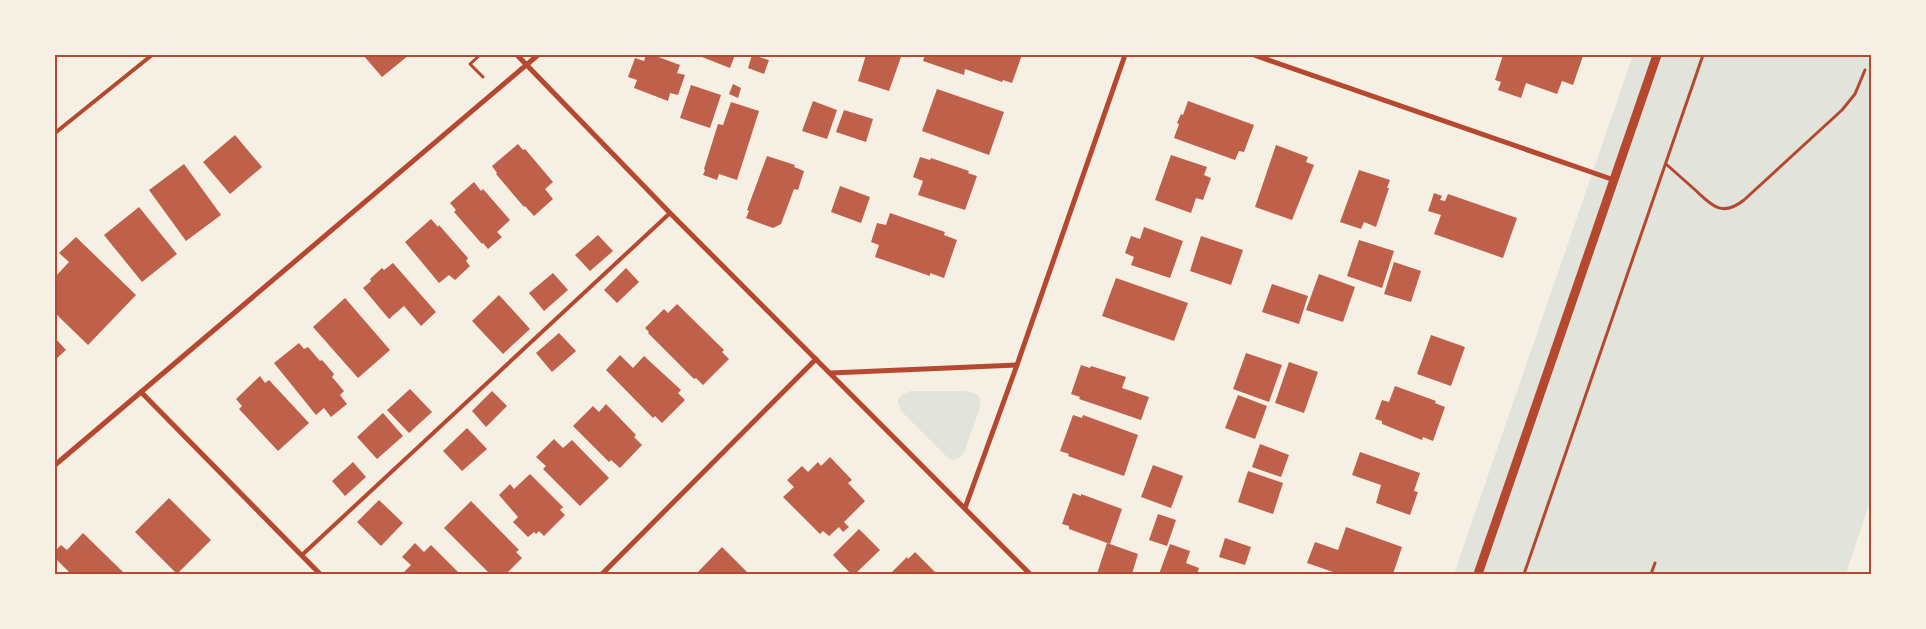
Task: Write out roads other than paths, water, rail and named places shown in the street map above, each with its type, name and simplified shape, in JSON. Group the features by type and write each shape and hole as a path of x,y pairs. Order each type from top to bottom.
{"street":[{"path":"516,55 1030,574"},
{"path":"55,464 538,55"},
{"path":"965,508 1125,55"},
{"path":"1254,55 1614,180"},
{"path":"1478,574 1657,55"},
{"path":"602,574 816,358"},
{"path":"831,373 1017,365"},
{"path":"141,392 320,574"}],"lane":[{"path":"55,133 152,55"},
{"path":"302,555 670,212"}]}
